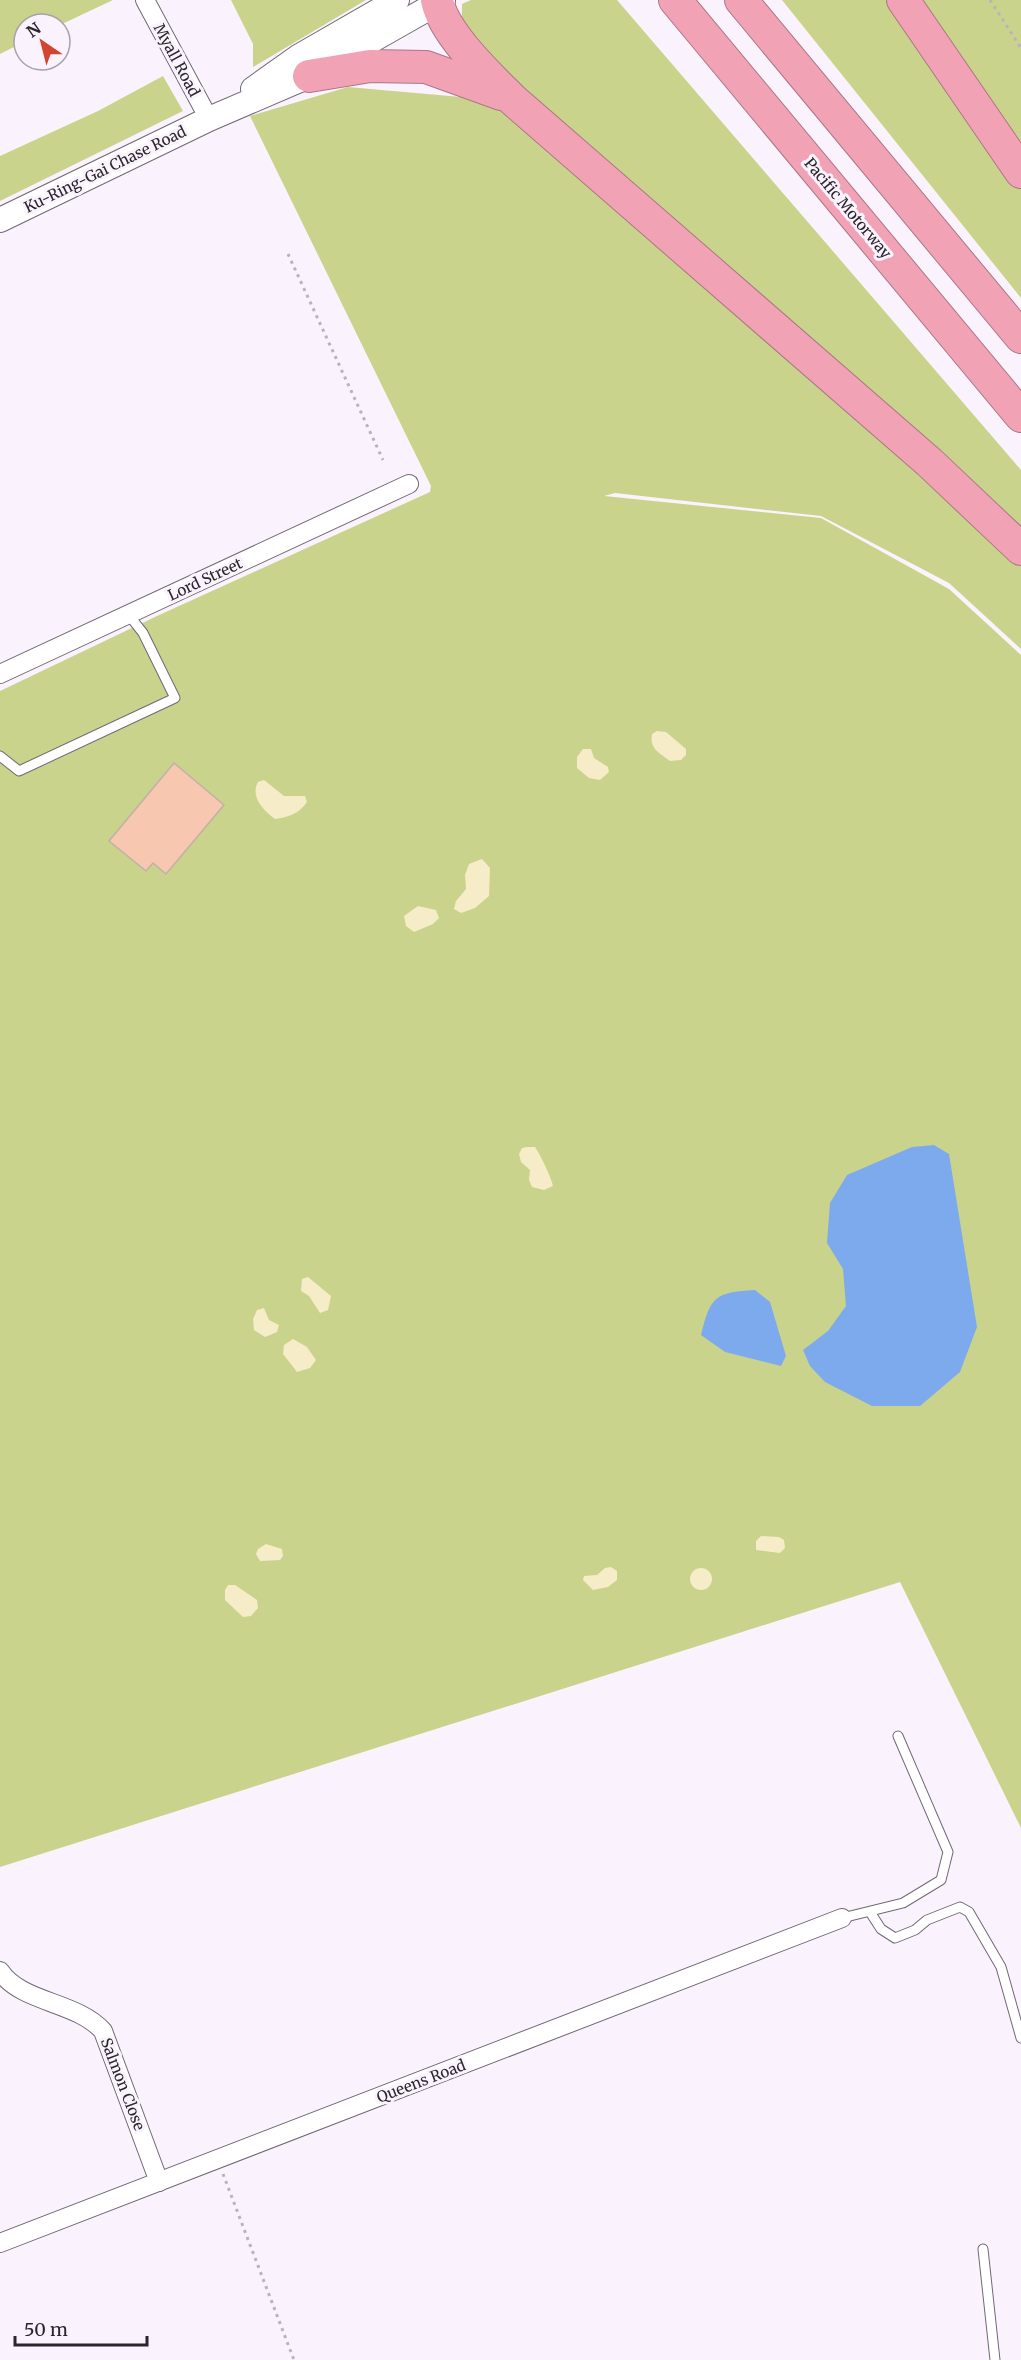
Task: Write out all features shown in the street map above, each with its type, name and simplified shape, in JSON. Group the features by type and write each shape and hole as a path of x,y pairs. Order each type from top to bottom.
{"highway":[{"name":"Pacific Motorway","path":"675,0 1021,416"},
{"path":"741,0 1021,337"},
{"path":"903,0 1021,172"},
{"path":"439,1 458,38 512,99 929,462 1021,549"},
{"path":"309,76 370,66 426,67 512,99"}],"main road":[{"name":"Ku-Ring-Gai Chase Road","path":"209,119 298,57 397,0"},
{"name":"Ku-Ring-Gai Chase Road","path":"0,220 209,119 309,76 439,1"}],"street":[{"name":"Myall Road","path":"146,0 209,119"},
{"name":"Lord Street","path":"0,674 409,484"},
{"name":"Queens Road","path":"0,2243 842,1918"},
{"name":"Salmon Close","path":"0,1971 13,1985 85,2016 103,2031 159,2182"}],"lane":[{"path":"0,756 19,771 175,698 143,633 128,614"},
{"path":"842,1918 903,1903 941,1880 948,1852 898,1736"},
{"path":"870,1912 881,1929 895,1938 915,1930 927,1920 960,1907 969,1912 1001,1967 1021,2038"},
{"path":"983,2249 995,2360"}],"path":[{"path":"990,0 1021,48"},
{"path":"288,254 382,460"},
{"path":"226,2180 294,2360"}],"green space":[{"path":"0,0 113,0 72,19 72,12 12,12 12,48 0,54"},
{"path":"231,0 366,0 253,67 253,44"},
{"path":"471,0 617,0 1021,470 1021,649 949,583 821,516 615,493 604,496 821,518 949,589 1021,655 1021,1828 900,1582 0,1867 0,691 157,616 430,492 431,486 250,116 348,87 461,97 462,4"},
{"path":"782,0 1021,0 1021,298"},
{"path":"163,76 183,111 0,201 0,156 98,111"}],"sand":[{"path":"657,731 666,732 686,749 686,755 681,760 670,761 656,750 652,743 652,734"},
{"path":"583,749 591,749 594,758 608,767 609,772 600,780 589,778 577,768 577,757"},
{"path":"264,780 284,796 305,796 307,802 293,814 275,819 266,812 257,798 258,782"},
{"path":"482,859 490,868 489,896 475,908 461,913 454,909 456,901 466,889 465,875 469,864"},
{"path":"418,906 436,910 439,918 433,924 414,932 406,926 404,916"},
{"path":"535,1147 546,1166 553,1186 544,1190 532,1187 529,1180 530,1170 521,1162 519,1154 522,1148"},
{"path":"308,1277 331,1296 328,1310 320,1313 309,1296 301,1291 302,1279"},
{"path":"264,1308 269,1320 279,1325 277,1332 265,1337 254,1330 253,1319 257,1310"},
{"path":"293,1339 307,1347 316,1360 310,1368 297,1372 283,1354 284,1345"},
{"path":"761,1536 779,1537 784,1540 785,1548 780,1553 756,1550 756,1541"},
{"path":"266,1544 282,1549 283,1556 280,1560 260,1561 256,1554 258,1549"},
{"path":"611,1567 617,1571 617,1580 608,1587 593,1590 583,1580 584,1576 597,1575 605,1568"},
{"path":"697,1568 705,1568 712,1575 712,1583 705,1590 697,1590 690,1583 690,1575"},
{"path":"228,1585 235,1585 257,1600 258,1608 251,1616 243,1617 225,1600 225,1590"}],"water":[{"path":"934,1145 949,1154 977,1327 960,1372 920,1406 872,1406 825,1382 810,1366 803,1350 828,1331 846,1306 843,1269 827,1243 830,1203 847,1175 912,1147"},
{"path":"755,1290 770,1302 786,1356 781,1366 725,1352 701,1335 708,1312 716,1299 731,1293"}],"building":[{"path":"174,763 224,805 166,874 153,863 146,871 109,841"}]}
